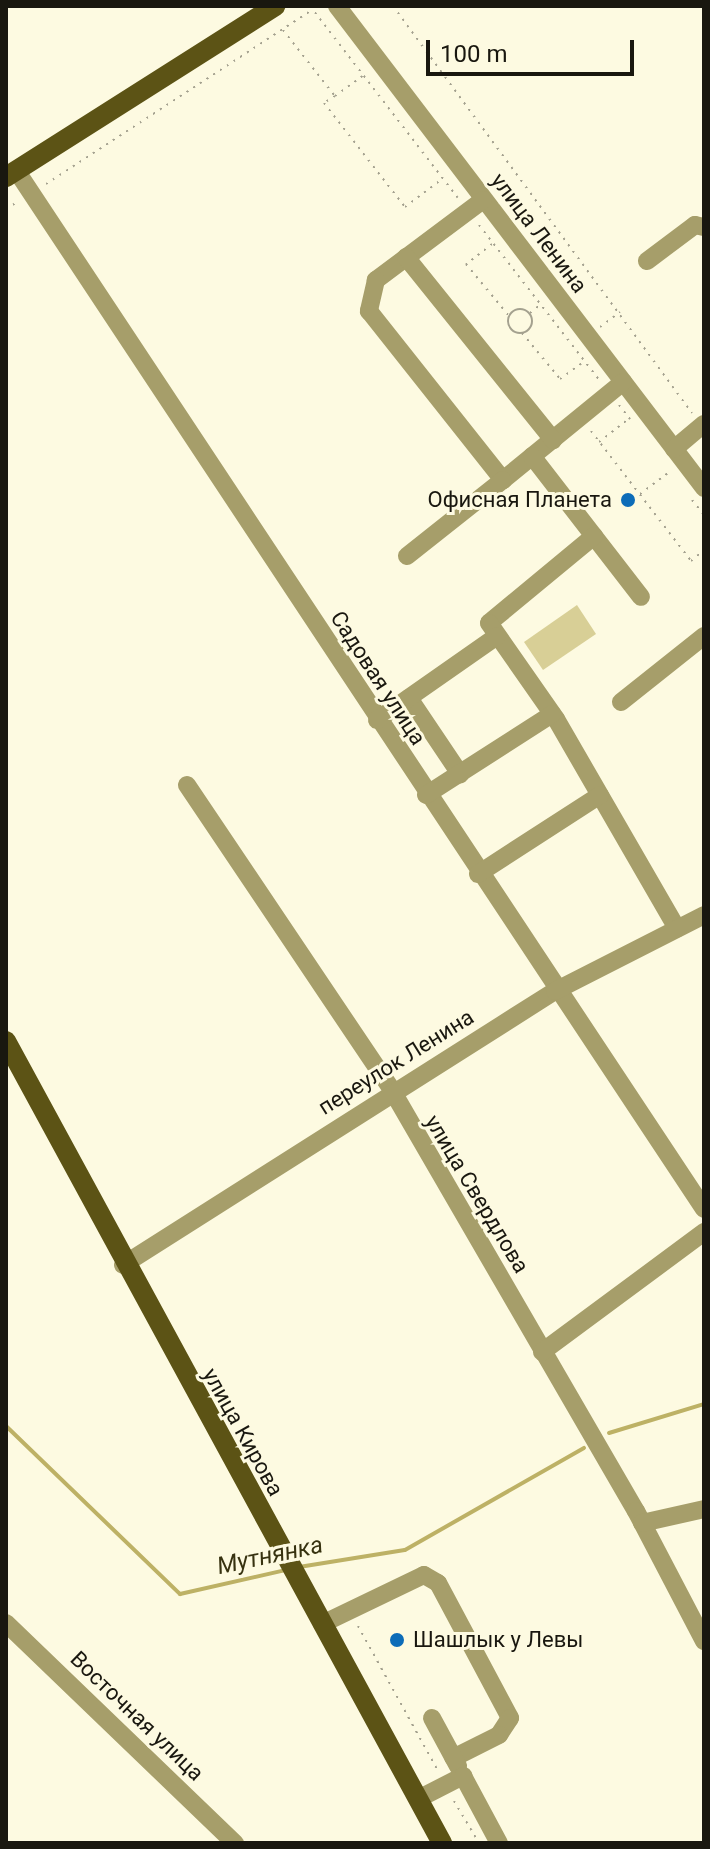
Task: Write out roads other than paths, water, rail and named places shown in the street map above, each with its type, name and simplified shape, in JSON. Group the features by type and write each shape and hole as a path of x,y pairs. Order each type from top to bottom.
{"main road":[{"path":"11,173 275,6"},
{"name":"улица Кирова","path":"6,1041 123,1265 442,1843"}],"street":[{"name":"улица Ленина","path":"337,6 476,205 696,490"},
{"name":"Садовая улица","path":"11,173 32,193 555,991 704,1209"},
{"path":"476,205 376,280 369,311 503,480"},
{"path":"647,261 695,225 704,227"},
{"path":"406,257 553,440"},
{"path":"407,556 616,388"},
{"path":"668,455 703,425"},
{"path":"532,456 641,597"},
{"path":"594,536 489,623 552,714 677,929"},
{"path":"377,720 497,636"},
{"path":"621,702 704,636"},
{"path":"409,698 460,774"},
{"path":"426,795 552,714"},
{"name":"улица Свердлова","path":"187,785 393,1092 642,1523 704,1641"},
{"path":"478,874 600,795"},
{"name":"переулок Ленина","path":"123,1265 555,991 704,915"},
{"path":"542,1352 704,1232"},
{"path":"642,1523 704,1509"},
{"path":"322,1624 424,1575 438,1583 510,1718 499,1735 453,1758"},
{"name":"Восточная улица","path":"6,1623 235,1843"},
{"path":"432,1718 499,1843"},
{"path":"418,1799 463,1776"}],"waterway":[{"name":"Мутнянка","path":"609,1433 704,1404"},
{"name":"Мутнянка","path":"6,1426 180,1594 286,1570"},
{"name":"Мутнянка","path":"299,1567 405,1550 584,1448"}],"place":[{"name":"Офисная Планета","path":"628,500"},
{"name":"Шашлык у Левы","path":"397,1640"}]}
